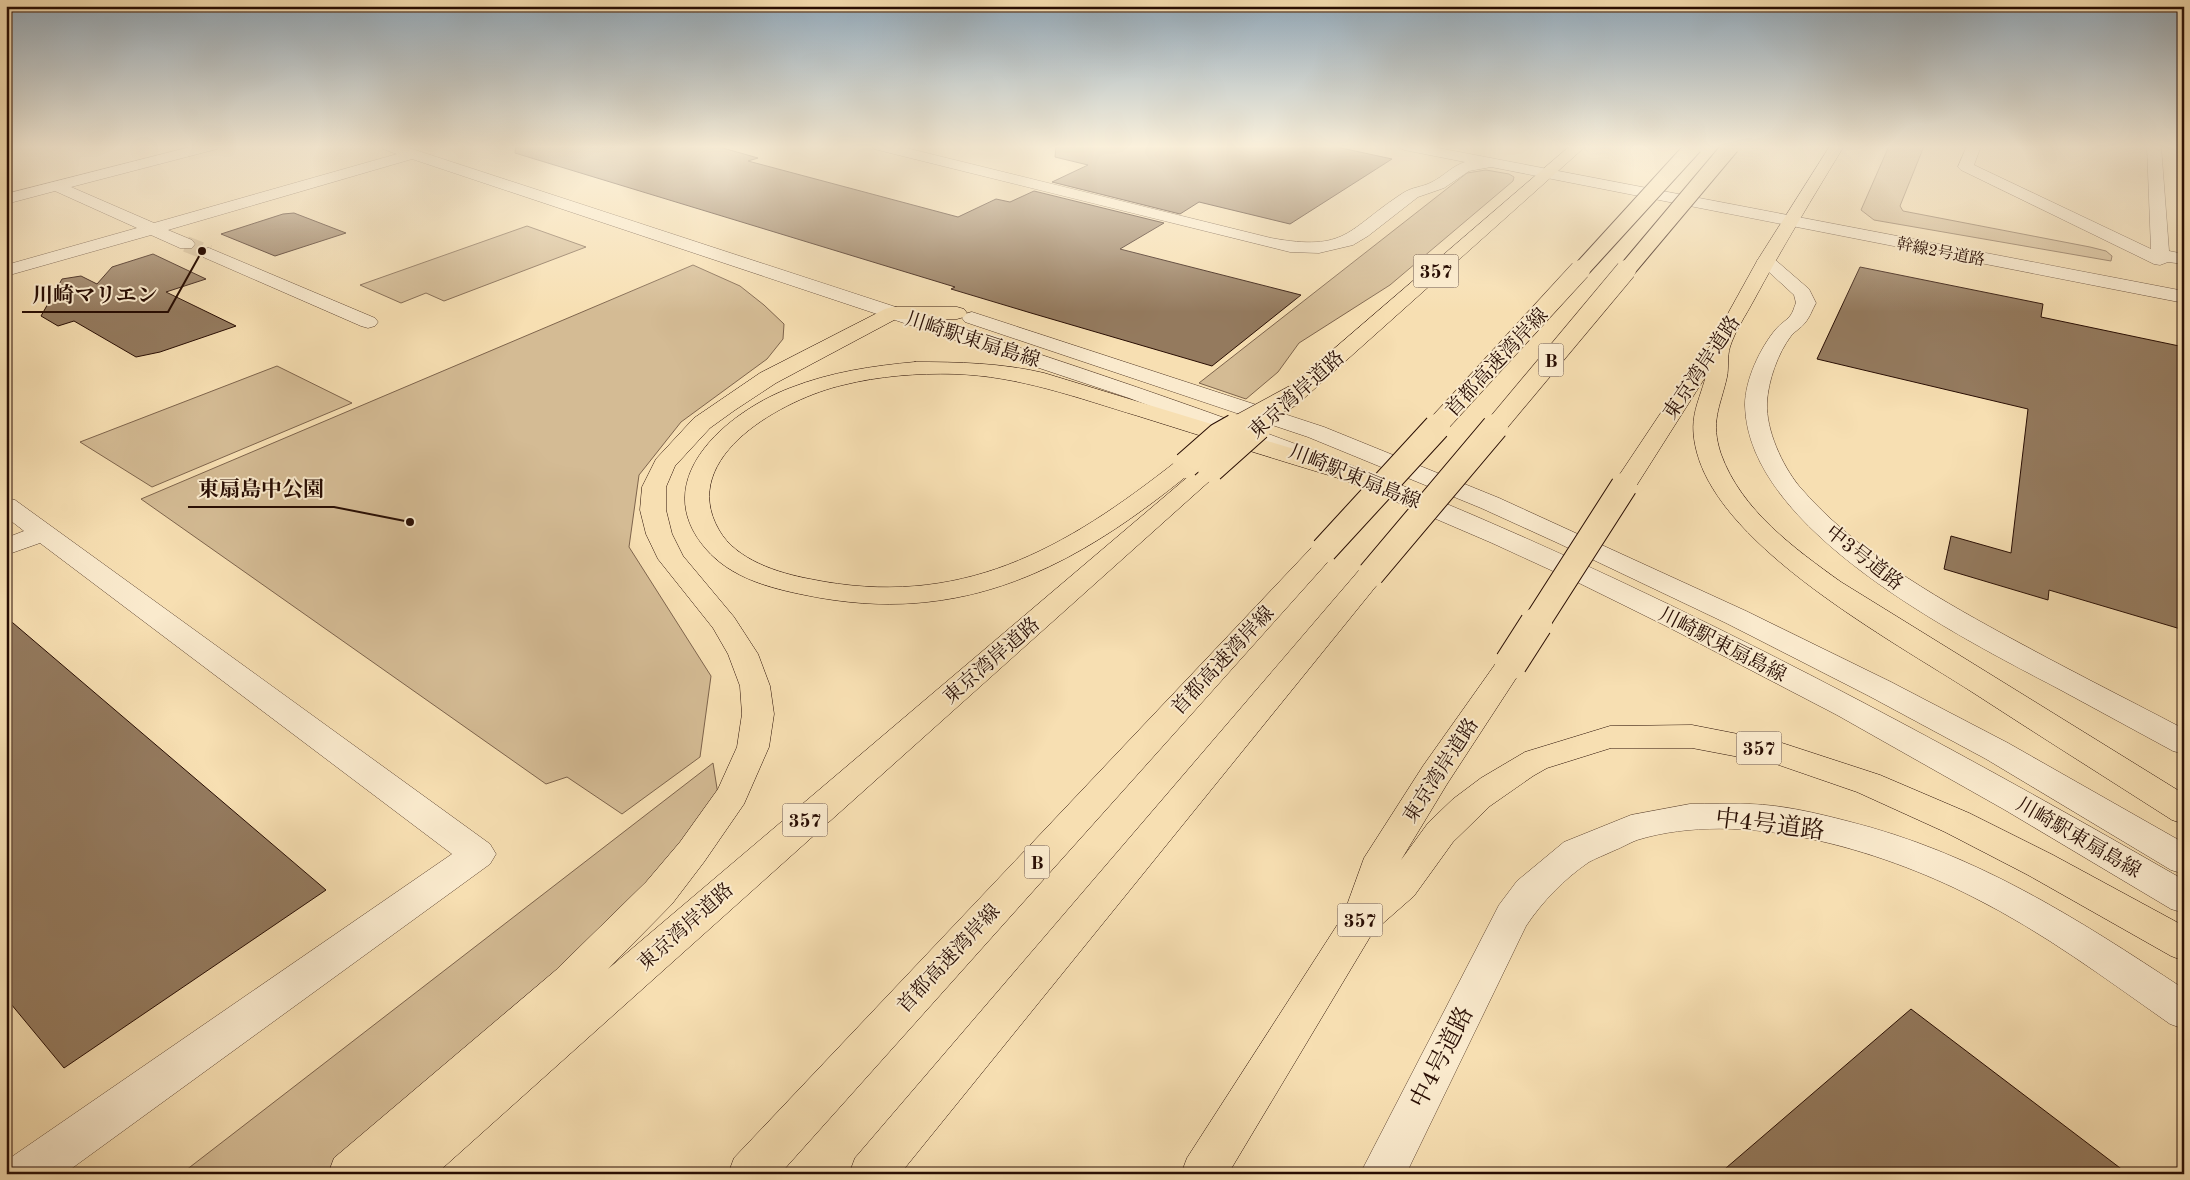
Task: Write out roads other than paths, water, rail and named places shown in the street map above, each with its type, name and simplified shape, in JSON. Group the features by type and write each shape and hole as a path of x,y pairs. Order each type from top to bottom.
{"highway":[{"name":"東京湾岸道路","path":"402,1174 774,848 1198,468 1294,395 1516,201"},
{"name":"首都高速湾岸線","path":"750,1174 1644,201"},
{"name":"首都高速湾岸線","path":"871,1174 1685,201"},
{"name":"東京湾岸道路","path":"1204,1174 1360,921 1378,868 1435,775 1510,663 1695,376 1719,348 1766,261 1802,201"},
{"path":"350,1174 570,982 660,893 692,852 732,795 754,747 758,714 755,686 743,654 724,623 671,560 659,534 653,510 654,487 664,464 702,422 768,378 896,304 958,313"},
{"name":"357","path":"1719,348 1716,380 1706,407 1703,424 1706,449 1730,494 1761,529 1812,575 1854,604 2184,811"},
{"path":"1198,468 1082,542 1042,562 996,581 972,587 897,597 834,594 778,581 754,571 735,560 715,542 703,524 697,504 697,483 709,458 720,443 755,413 826,383 878,372 925,368 990,371 1036,378 1357,476"},
{"name":"357","path":"1360,921 1405,881 1430,845 1459,813 1520,769 1566,747 1595,740 1630,735 1668,734 1726,740 1758,748 1827,769 1873,786 1988,839 2184,945"}],"street":[{"path":"90,201 186,244"},
{"path":"6,271 249,201"},
{"name":"川崎駅東扇島線","path":"565,201 896,304 1357,476 1547,558 1776,671 2004,794 2184,898"},
{"path":"603,201 806,266"},
{"path":"1105,201 1290,246 1316,248 1336,245 1349,240 1402,201"},
{"name":"幹線2号道路","path":"1714,201 2184,285"},
{"path":"2039,201 2160,258 2184,259"},
{"path":"2157,201 2160,258 2159,280"},
{"name":"幹線2号道路","path":"1793,216 2184,297"},
{"path":"209,253 368,322"},
{"name":"中3号道路","path":"1766,261 1802,293 1806,303 1797,319 1782,335 1765,368 1756,406 1757,423 1764,446 1787,488 1824,526 1854,552 1918,598 2002,646 2184,742"},
{"name":"川崎駅東扇島線","path":"958,313 1316,432 1507,511 1698,598 1880,689 1998,751 2184,860"},
{"path":"6,505 478,854 26,1174"},
{"path":"6,547 43,532"},
{"name":"中4号道路","path":"1382,1174 1512,916 1529,892 1548,874 1589,845 1625,830 1653,822 1684,817 1717,816 1774,820 1804,824 1862,838 1919,857 1986,886 2022,906 2066,932 2184,1010"}],"tunnel":[{"path":"186,244 209,253"}],"place":[{"name":"川崎マリエン","path":"202,251"},
{"name":"東扇島中公園","path":"410,522"}]}
